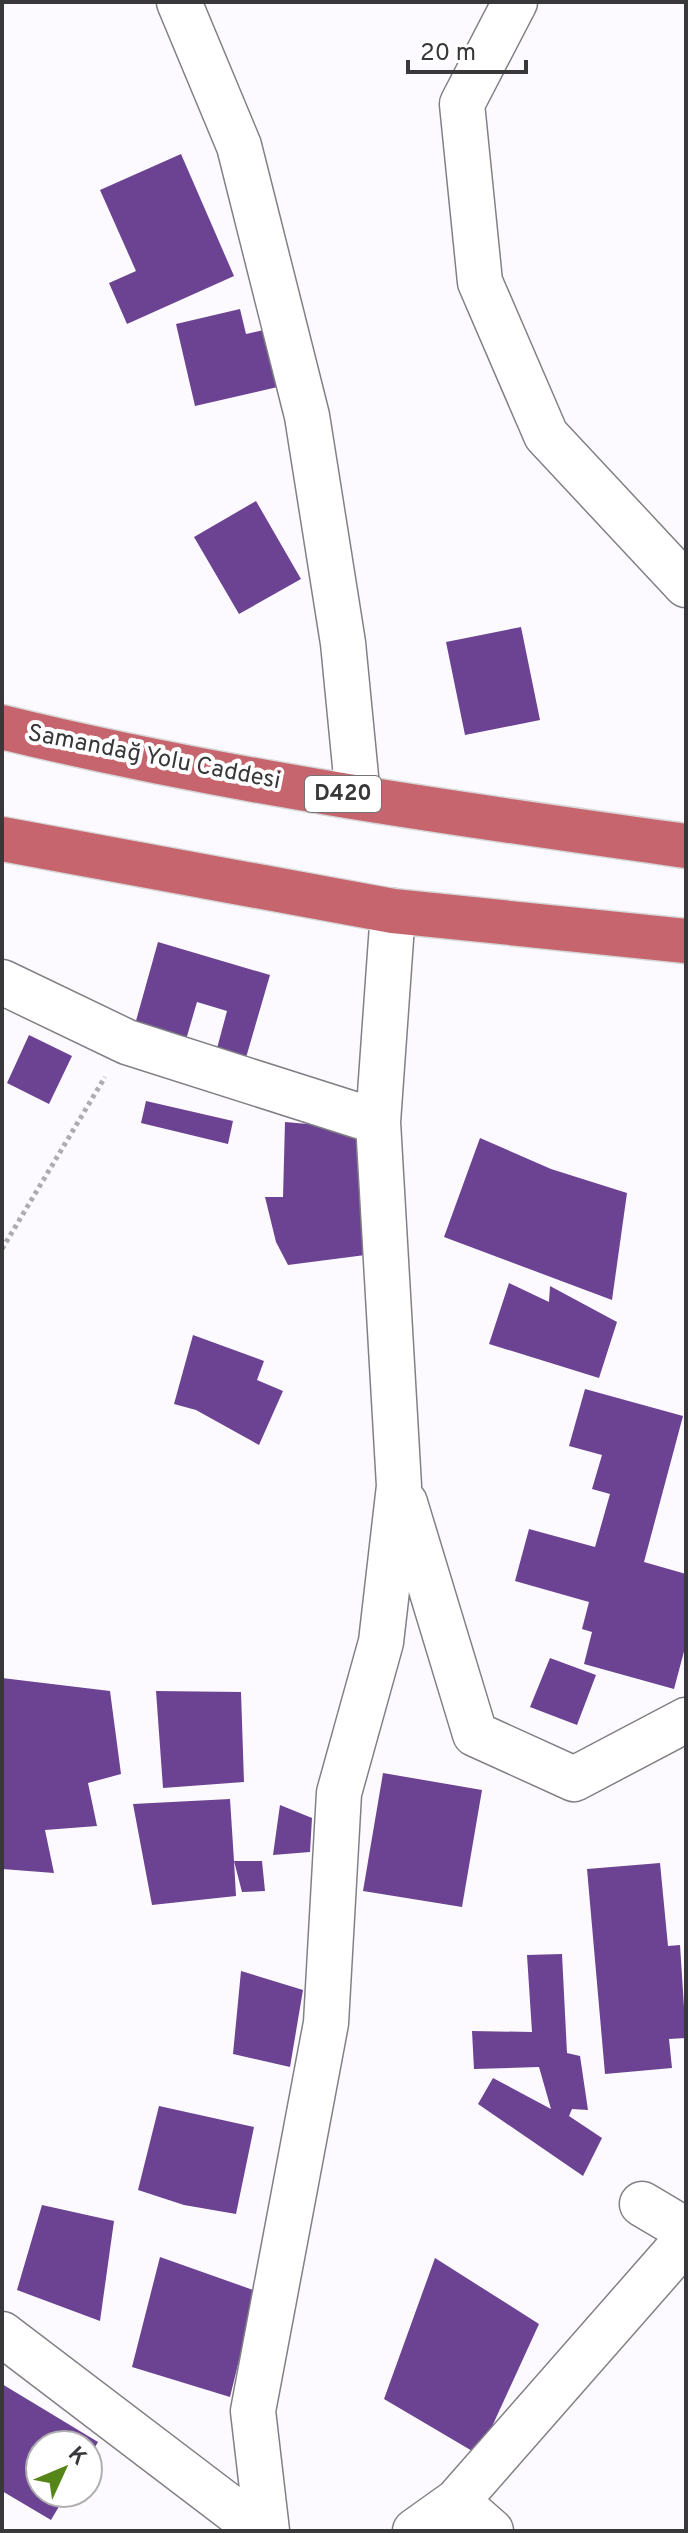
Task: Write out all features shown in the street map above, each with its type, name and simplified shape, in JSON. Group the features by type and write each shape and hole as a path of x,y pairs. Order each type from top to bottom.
{"highway":[{"name":"Samandağ Yolu Caddesi","path":"2,727 66,743 358,797 686,846"},
{"path":"2,839 393,911 686,941"}],"street":[{"path":"179,2 239,146 307,416 343,643 358,797"},
{"path":"515,2 462,104 480,282 546,435 686,585"},
{"path":"264,2531 253,2411 326,2023 339,1793 381,1642 399,1486 378,1122 393,911"},
{"path":"2,982 127,1042 378,1122"},
{"path":"399,1486 475,1734 574,1779 686,1720"},
{"path":"642,2204 686,2230"},
{"path":"415,2531 457,2501 686,2240"},
{"path":"2,2334 264,2531"},
{"path":"457,2501 491,2531"}],"path":[{"path":"2,1249 127,1042"}],"building":[{"path":"181,154 234,276 127,324 109,283 136,271 100,190"},
{"path":"240,309 246,334 272,328 286,385 195,406 176,324"},
{"path":"256,501 301,579 239,614 194,537"},
{"path":"521,627 540,720 465,735 446,642"},
{"path":"158,942 270,975 245,1061 216,1052 227,1011 197,1002 185,1043 134,1028"},
{"path":"29,1035 72,1056 49,1104 7,1083"},
{"path":"146,1101 233,1121 228,1144 141,1123"},
{"path":"285,1122 366,1129 373,1254 288,1265 276,1242 265,1197 283,1197"},
{"path":"480,1138 551,1169 627,1193 612,1300 444,1237"},
{"path":"509,1283 549,1302 550,1286 617,1322 599,1378 489,1344"},
{"path":"193,1335 264,1361 257,1380 283,1391 259,1445 196,1410 174,1404"},
{"path":"585,1389 683,1416 644,1562 686,1574 686,1644 674,1689 584,1664 592,1632 582,1629 589,1602 515,1581 529,1529 595,1547 610,1494 592,1489 602,1455 569,1446"},
{"path":"550,1658 596,1675 577,1725 530,1707"},
{"path":"2,1678 110,1691 121,1774 88,1783 97,1826 45,1830 54,1873 2,1869"},
{"path":"156,1691 241,1692 244,1782 163,1788"},
{"path":"383,1773 482,1790 462,1907 363,1891"},
{"path":"230,1799 236,1896 152,1905 133,1804"},
{"path":"280,1805 312,1818 310,1852 273,1855"},
{"path":"234,1861 262,1861 265,1891 242,1892"},
{"path":"660,1863 668,1946 680,1945 686,2038 669,2039 672,2068 605,2074 587,1869"},
{"path":"562,1954 567,2053 580,2056 588,2110 572,2109 569,2116 602,2138 583,2176 478,2104 493,2078 551,2109 539,2067 474,2069 472,2031 532,2032 527,1955"},
{"path":"241,1971 303,1990 290,2067 233,2054"},
{"path":"159,2106 254,2127 236,2214 184,2205 138,2190"},
{"path":"42,2205 114,2221 100,2321 17,2290"},
{"path":"160,2257 256,2291 230,2397 132,2367"},
{"path":"435,2258 539,2324 479,2455 384,2399"},
{"path":"2,2384 76,2429 24,2429 24,2504 2,2491"},
{"path":"32,2509 58,2509 51,2520"}]}
